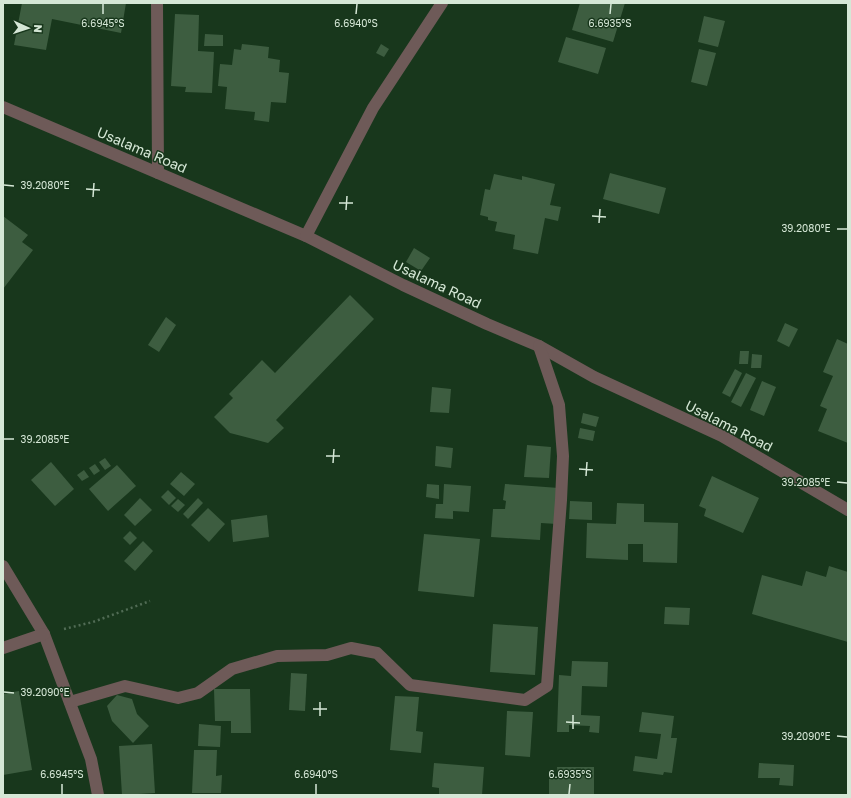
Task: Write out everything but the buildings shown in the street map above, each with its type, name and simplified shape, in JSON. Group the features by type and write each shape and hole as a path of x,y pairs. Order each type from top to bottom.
{"street":[{"path":"157,3 158,173"},
{"path":"306,236 373,108 442,3"},
{"name":"Usalama Road","path":"3,107 306,236 402,285 539,346 594,377 722,436 848,510"},
{"path":"70,702 125,686 178,698 198,693 232,669 277,656 327,655 351,648 377,653 410,685 525,700 547,686 561,508 563,456 559,406 539,346"},
{"path":"3,566 44,634 90,759 98,795"},
{"path":"3,648 44,634"}],"path":[{"path":"44,634 93,622 150,601"}]}
